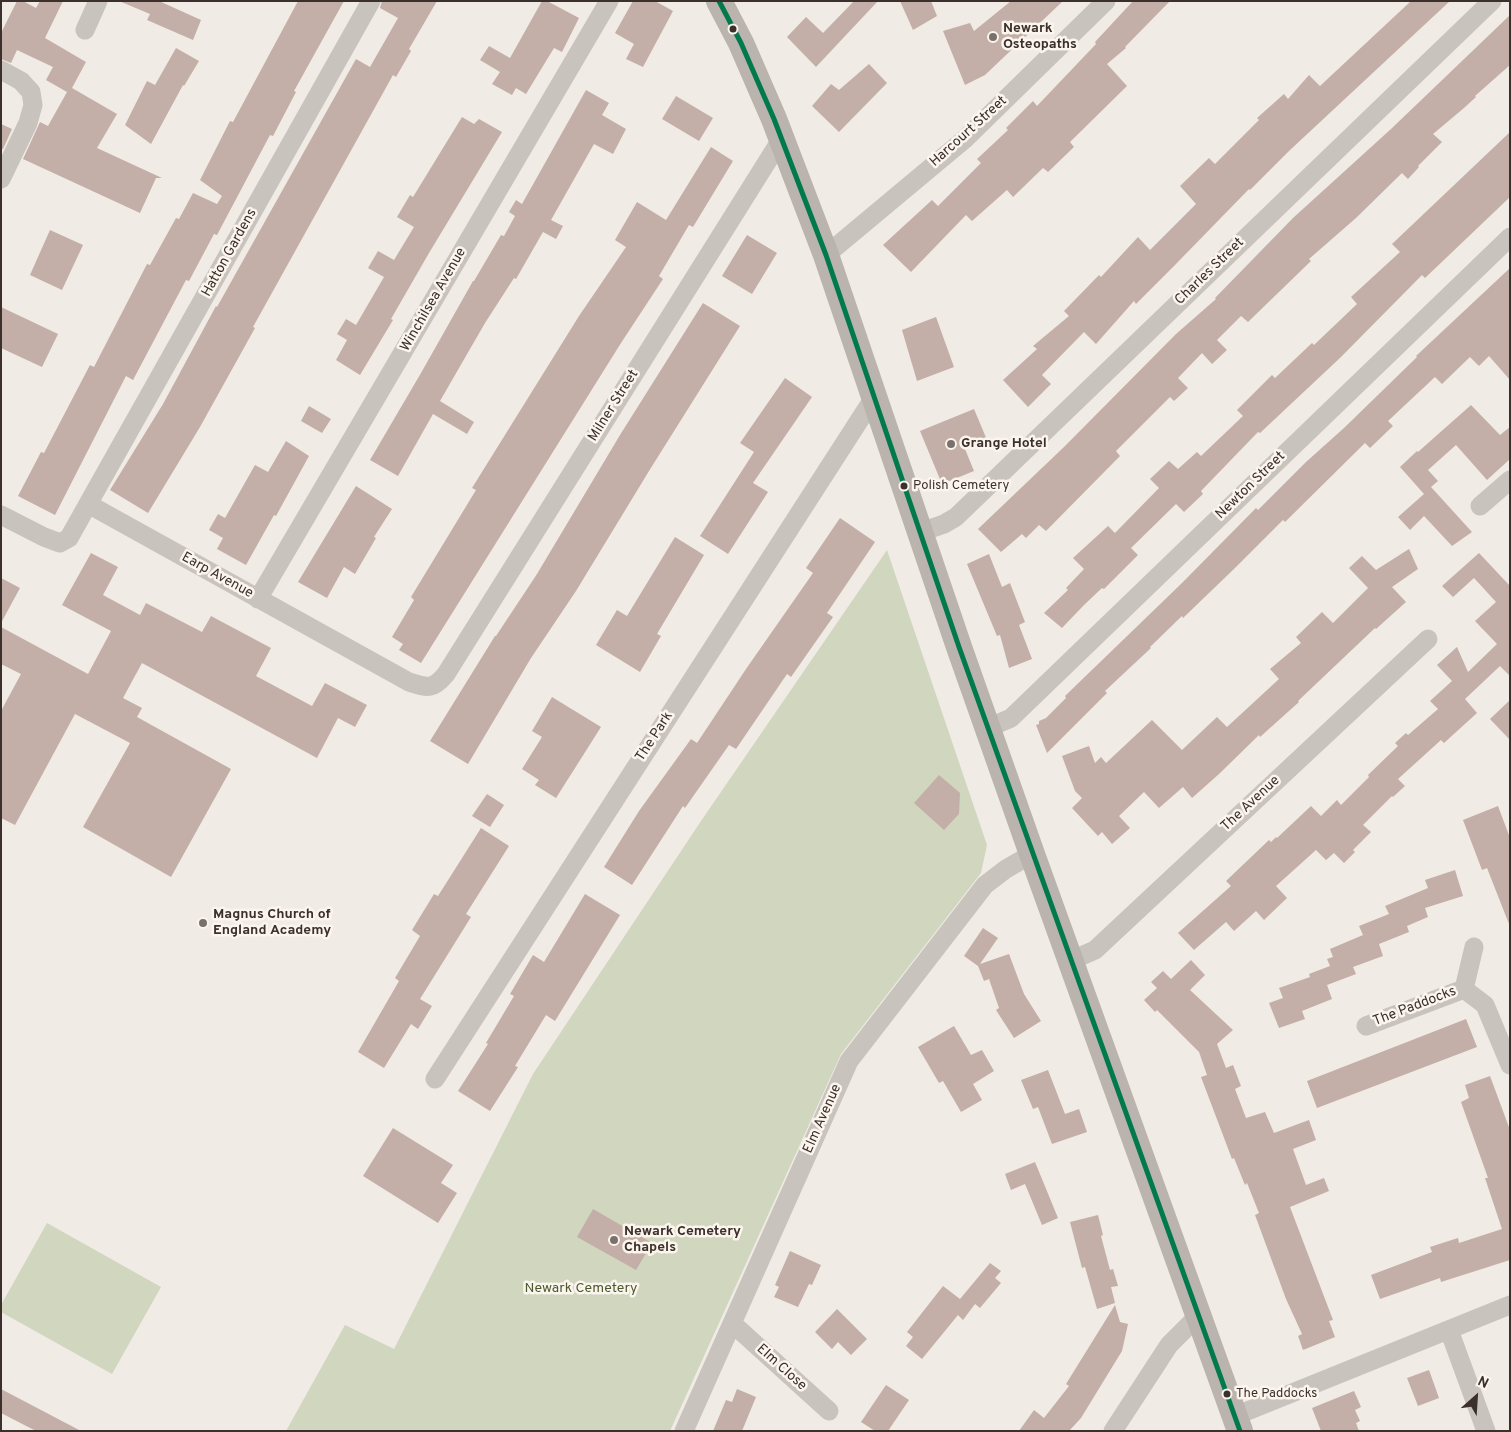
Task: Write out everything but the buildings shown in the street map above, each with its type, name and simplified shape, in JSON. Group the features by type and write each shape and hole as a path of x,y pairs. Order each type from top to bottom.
{"main road":[{"path":"719,1 740,43 782,138 826,255 1032,854 1237,1424"}],"street":[{"path":"85,30 98,1"},
{"name":"Hatton Gardens","path":"88,504 371,1"},
{"name":"Winchilsea Avenue","path":"258,598 609,1"},
{"name":"Harcourt Street","path":"826,255 965,139 1106,1"},
{"name":"Charles Street","path":"921,532 944,524 956,517 1492,1"},
{"path":"1,70 21,80 31,92 33,105 28,123 1,179"},
{"name":"Milner Street","path":"446,674 782,138"},
{"name":"Newton Street","path":"988,728 1011,718 1510,237"},
{"name":"The Park","path":"435,1079 875,396"},
{"path":"1480,506 1510,480"},
{"path":"1,514 44,537 60,543 69,538 88,504"},
{"name":"Earp Avenue","path":"88,504 409,682 424,686 438,684 446,674"},
{"name":"The Avenue","path":"1070,961 1095,950 1428,639"},
{"name":"Elm Avenue","path":"684,1431 849,1061 985,885 1006,869 1032,854"},
{"name":"The Paddocks","path":"1464,989 1474,947"},
{"name":"The Paddocks","path":"1366,1026 1464,989"},
{"name":"The Paddocks","path":"1464,989 1485,1005 1510,1064"},
{"path":"1237,1424 1510,1305"},
{"path":"1113,1431 1169,1345 1198,1316"},
{"name":"Elm Close","path":"733,1324 828,1411"},
{"path":"1449,1330 1486,1431"}],"green space":[{"name":"Newark Cemetery","path":"887,550 987,845 981,873 841,1054 670,1431 286,1431 345,1325 394,1349 533,1074 701,821"},
{"path":"47,1223 161,1287 112,1374 1,1312 1,1305"}],"transit line":[{"path":"719,1 741,43 774,119 826,255 959,647 1240,1431"}],"place":[{"name":"Newark Osteopaths","path":"993,37"},
{"name":"Grange Hotel","path":"951,444"},
{"name":"Polish Cemetery","path":"904,486"},
{"name":"Magnus Church of England Academy","path":"203,923"},
{"name":"Newark Cemetery Chapels","path":"614,1240"},
{"name":"The Paddocks","path":"1227,1394"}]}
